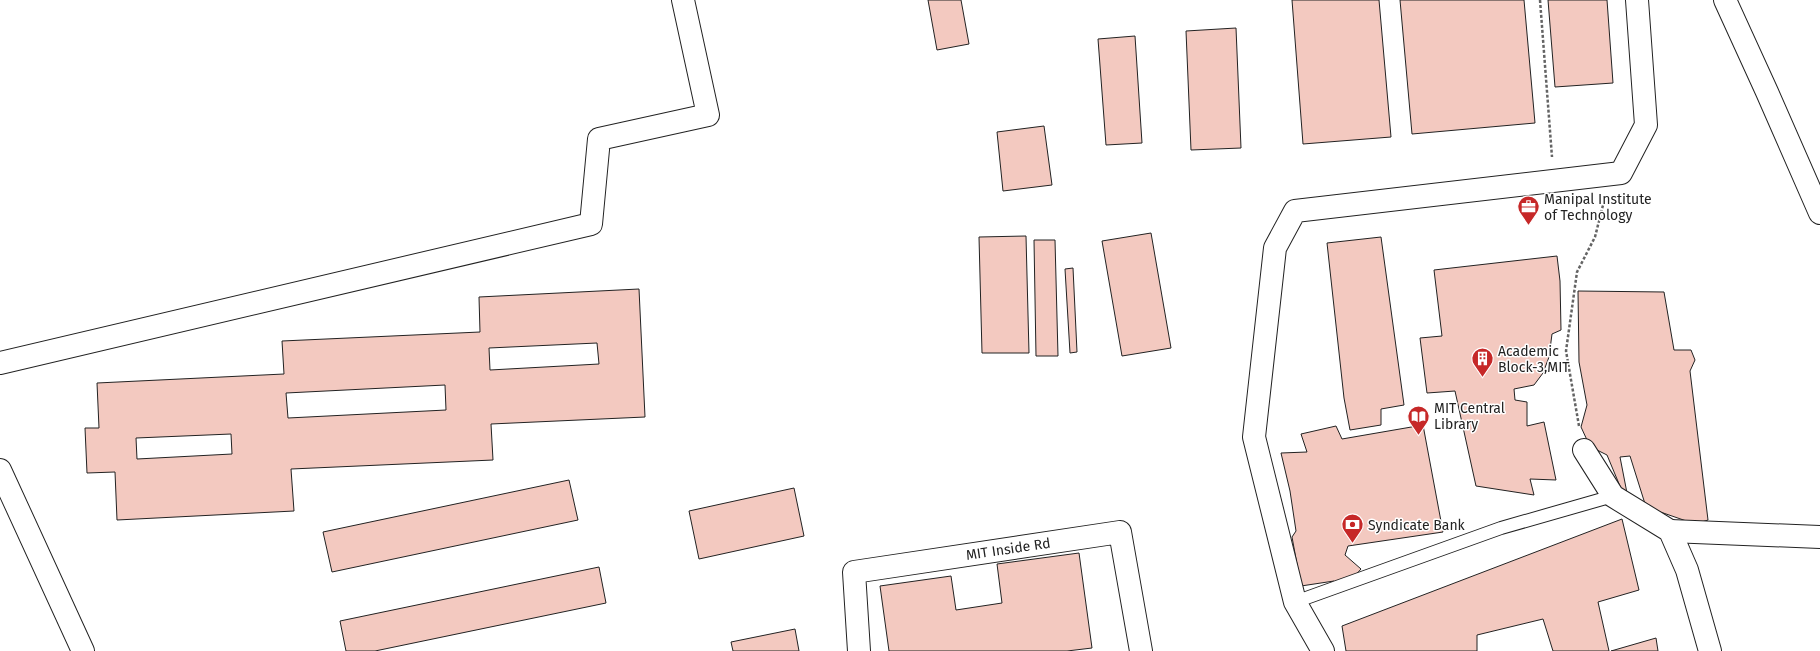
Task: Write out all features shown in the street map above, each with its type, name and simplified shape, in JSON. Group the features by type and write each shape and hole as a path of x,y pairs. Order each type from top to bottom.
{"street":[{"path":"0,364 590,224 599,139 708,115 683,0"},
{"path":"1323,651 1295,602 1254,438 1275,248 1295,211 1621,173 1646,125 1637,0"},
{"path":"1725,0 1768,92 1820,213"},
{"path":"1584,450 1613,496 1670,531 1820,537"},
{"path":"0,470 83,651"},
{"path":"1670,531 1687,570 1710,651"},
{"name":"MIT Inside Rd","path":"859,651 854,572 1120,532 1141,651"}],"lane":[{"path":"1295,602 1502,528 1613,496"}],"path":[{"path":"1540,0 1554,181"},
{"path":"1584,450 1566,351 1577,272 1595,237 1610,175"}],"building":[{"path":"928,0 961,0 969,44 937,50"},
{"path":"1292,0 1379,0 1391,137 1303,144"},
{"path":"1400,0 1524,0 1535,123 1412,134"},
{"path":"1548,0 1607,0 1613,83 1555,87"},
{"path":"1236,28 1241,148 1191,150 1186,31"},
{"path":"1135,36 1142,143 1106,145 1098,39"},
{"path":"1044,126 1052,185 1003,191 997,132"},
{"path":"1151,233 1171,348 1122,356 1102,241"},
{"path":"1026,236 1029,353 982,353 979,237"},
{"path":"1381,237 1404,405 1381,409 1381,425 1350,430 1344,398 1327,243"},
{"path":"1034,240 1055,240 1058,356 1036,356"},
{"name":"Academic Block-3,MIT","path":"1557,256 1560,281 1561,330 1552,334 1549,357 1543,373 1534,385 1514,389 1515,400 1527,402 1527,426 1544,422 1556,480 1530,479 1534,495 1476,486 1455,391 1427,393 1420,338 1442,336 1434,270"},
{"path":"1073,268 1077,352 1070,353 1065,269"},
{"path":"639,289 645,417 491,424 493,460 291,469 294,511 117,520 115,472 87,473 85,428 99,428 97,383 284,374 282,341 480,332 479,297","holes":["597,343 599,364 490,370 489,348","445,385 446,410 288,418 286,393","231,434 232,454 137,459 136,438"]},
{"path":"1578,291 1664,292 1674,350 1691,350 1695,360 1690,371 1708,520 1695,524 1646,507 1630,456 1620,457 1627,493 1622,491 1607,455 1595,449 1587,440 1581,427 1587,405 1579,362"},
{"path":"1423,425 1443,532 1348,546 1345,555 1361,569 1342,590 1334,581 1301,586 1292,537 1296,531 1290,491 1281,453 1307,452 1301,434 1336,426 1342,439"},
{"path":"569,480 578,520 332,572 323,532"},
{"path":"794,488 804,536 699,559 689,511"},
{"path":"1622,519 1639,590 1598,602 1609,651 1553,651 1543,619 1477,635 1477,651 1346,651 1342,626"},
{"path":"1079,553 1092,648 1067,651 889,651 880,586 951,576 956,610 1002,603 997,564"},
{"path":"599,567 606,603 375,651 346,651 340,621"},
{"path":"795,629 799,651 733,651 731,642"},
{"path":"1656,638 1658,651 1611,651"}],"place":[{"name":"Manipal Institute of Technology","path":"1528,226"},
{"name":"Academic Block-3,MIT","path":"1482,378"},
{"name":"MIT Central Library","path":"1418,436"},
{"name":"Syndicate Bank","path":"1353,544"}]}
